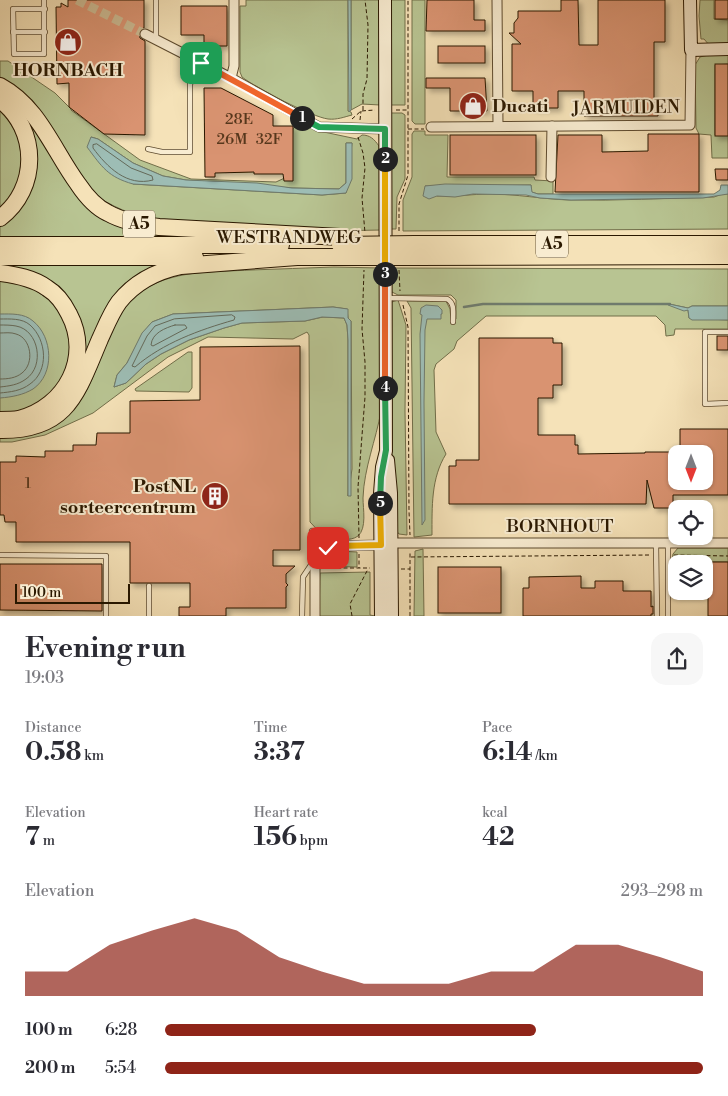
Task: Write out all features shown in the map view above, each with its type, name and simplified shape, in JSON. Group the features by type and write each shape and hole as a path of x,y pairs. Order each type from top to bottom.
{"highway":[{"name":"A5","path":"0,86 12,94 34,115 80,188 94,204 107,213 140,225 340,246 366,241"},
{"path":"0,100 20,121 26,134 30,155 27,178 21,195 8,212 0,218"},
{"name":"WESTRANDWEG","path":"366,241 415,250 728,244"},
{"name":"WESTRANDWEG","path":"0,245 340,246 415,250 728,256"},
{"name":"WESTRANDWEG","path":"0,257 297,256 340,246"},
{"name":"A5","path":"0,430 20,430 37,426 59,415 75,396 112,314 120,301 143,280 168,269 181,266 297,256"},
{"path":"0,273 26,278 47,288 56,296 63,303 76,326 78,351 72,378 65,389 53,400 28,416 0,420"}],"street":[{"path":"231,78 234,66 234,0"},
{"path":"381,616 380,568 386,544 390,475 386,450 385,0"},
{"path":"497,0 498,126"},
{"name":"JARMUIDEN","path":"431,127 690,124 690,0"},
{"path":"145,34 231,78 319,127 385,129"},
{"path":"691,50 728,49"},
{"path":"551,178 552,126"},
{"name":"BORNHOUT","path":"328,548 386,544 668,543"},
{"name":"BORNHOUT","path":"713,543 728,543"},
{"path":"315,616 315,564 328,548"},
{"path":"380,568 392,616"}],"lane":[{"path":"44,0 45,9 45,32 44,54 14,54 13,10 45,9"},
{"path":"156,0 156,40"},
{"path":"13,32 45,32"},
{"path":"148,149 162,152 190,152 190,84 201,63"},
{"path":"385,298 447,299 453,305 453,322"},
{"path":"728,332 705,332 705,404 728,404"},
{"path":"312,531 328,548"},
{"path":"656,543 657,616"},
{"path":"668,545 668,555"},
{"path":"0,555 106,556 106,616"},
{"path":"302,616 303,574 315,564"},
{"path":"149,586 149,616"},
{"path":"668,600 668,616"}],"path":[{"path":"363,111 363,94 367,79 368,25 365,0"},
{"path":"407,56 408,0"},
{"path":"408,129 427,129 431,127"},
{"path":"358,137 366,168 362,198 366,241"},
{"path":"359,568 358,486 365,397 365,362 362,329 364,264"},
{"path":"410,551 410,616"},
{"path":"410,557 656,555"},
{"path":"713,556 728,556"},
{"path":"315,564 359,568 410,568"},
{"path":"352,616 350,604 380,568"}],"green space":[{"path":"246,0 348,0 348,111 352,115 334,119 320,117 284,101 242,77 240,72 240,6 246,6"},
{"path":"351,0 380,0 380,105 362,104 351,110"},
{"path":"391,0 405,0 405,105 390,105"},
{"path":"412,0 425,0 425,124 415,124 412,121"},
{"path":"700,0 714,0 714,19 728,20 728,46 710,46 704,39 701,39"},
{"path":"728,55 728,64 715,65 715,135 728,135 728,158 712,158 711,135 699,134 696,128 695,65 700,57"},
{"path":"0,61 8,61 55,93 71,110 140,160 191,179 276,182 289,176 293,129 298,122 319,131 357,139 362,135 370,137 379,146 381,230 326,231 147,219 122,210 100,198 87,186 42,115 23,93 0,77","holes":["91,137 98,139 133,163 163,176 186,180 292,188 339,189 346,183 346,143 352,143 346,193 322,195 133,184"]},
{"path":"21,107 98,211 250,237 0,237 0,222 32,178"},
{"path":"0,111 10,122 16,134 22,160 16,186 10,198 0,209"},
{"path":"391,113 402,113 405,115 405,179 397,197 396,229 389,229"},
{"path":"414,131 425,131 425,135 448,135 447,177 534,177 535,180 553,181 553,194 531,192 531,185 425,186 437,196 500,194 569,200 605,200 714,197 728,194 728,229 403,231 403,200 412,177 412,134"},
{"path":"0,265 177,265 131,285 66,401 14,423 76,378 70,307"},
{"path":"334,267 381,268 381,411 364,487 363,528 361,533 355,538 328,541 310,522 309,335 307,332 293,339 208,337 168,357 93,413 45,435 12,442 0,442 0,438 16,437 44,430 67,416 76,406 92,379 112,329 121,313 133,298 148,287 172,277 198,273","holes":["333,307 347,309 348,318 351,321 352,469 348,496 348,340 347,325 344,318 323,317 305,321 242,323 224,328 189,340 161,354 146,364 126,383 114,387 117,375 127,363 143,333 152,322 173,314"]},
{"path":"389,268 728,269 728,306 692,306 688,308 669,304 688,310 689,318 728,320 728,329 675,329 674,335 666,336 665,325 656,316 486,316 457,341 454,349 436,364 434,370 436,432 446,454 437,473 435,483 432,503 432,535 414,537 411,308 407,301 446,301 450,309 451,320 456,319 456,300 451,295 398,295 390,291"},
{"path":"0,281 12,282 32,288 51,301 64,317 71,337 68,373 47,400 14,413 0,413"},
{"path":"398,300 406,325 407,535 399,534 392,525 389,303"},
{"path":"188,352 192,352 192,388 189,392 136,391 135,389"},
{"path":"678,548 728,548 728,562 713,562 713,555 673,554"},
{"path":"423,549 424,616 414,616 415,551"},
{"path":"336,551 357,552 357,567 317,566 330,553"},
{"path":"370,572 370,615 375,616 319,616 320,573"}],"water":[{"path":"348,0 351,0 351,110 349,112"},
{"path":"91,137 98,139 133,163 163,176 186,180 257,183 292,188 339,189 346,183 346,143 352,143 352,179 346,193 322,195 133,184 117,178 102,166 87,147"},
{"path":"445,184 531,185 532,192 538,194 714,194 720,190 721,185 728,185 728,194 703,198 571,200 526,195 473,194 455,197 437,196 429,199 423,196 425,186"},
{"path":"669,304 688,308 692,306 728,306 728,320 692,320 689,318 688,310 684,311"},
{"path":"426,305 438,306 442,310 442,314 441,319 427,319 425,330 425,520 422,525 420,334 422,315 420,314 421,308"},
{"path":"333,307 348,309 348,318 351,321 351,496 348,496 348,340 347,325 344,318 322,317 305,321 242,323 224,328 189,340 161,354 146,364 126,383 114,387 117,375 127,363 142,333 152,322 173,314"},
{"path":"0,314 22,315 33,321 45,336 49,355 45,374 33,389 25,393 0,398"}],"building":[{"path":"68,0 144,0 144,28 141,29 139,34 140,38 145,41 145,135 104,134 69,107 69,83 57,84 56,7 61,7 61,3 68,7"},
{"path":"427,0 474,0 474,20 485,20 485,31 426,31"},
{"path":"561,0 578,0 579,45 598,45 598,0 665,0 665,42 654,42 654,104 658,104 658,116 584,116 584,91 558,91 558,108 533,108 533,91 512,91 512,44 521,44 509,33 514,33 514,23 518,18 518,11 561,11"},
{"path":"715,0 728,0 728,19 715,19"},
{"path":"181,6 227,6 227,46 204,46 204,35 181,35"},
{"path":"438,46 485,46 485,63 438,63"},
{"path":"715,64 728,64 728,136 715,136"},
{"path":"426,78 485,78 487,111 450,111 450,88 426,88"},
{"path":"204,88 221,88 273,115 273,126 293,126 293,181 284,181 283,174 254,174 254,172 215,173 215,177 205,177"},
{"path":"648,134 699,134 699,192 555,192 558,135 602,135 602,152 648,151"},
{"path":"450,135 536,135 536,175 450,175"},
{"path":"715,169 728,169 728,180 716,180"},
{"path":"717,336 728,336 728,350 717,350"},
{"path":"479,338 553,338 553,343 562,343 562,385 553,385 553,398 538,398 538,435 575,435 575,445 578,445 578,454 668,452 668,490 713,490 713,445 680,445 680,429 728,429 728,495 673,495 673,500 668,500 668,508 654,508 647,480 646,504 449,504 449,466 456,466 456,460 479,460"},
{"name":"PostNL sorteercentrum","path":"300,346 300,550 273,550 273,566 295,566 286,574 286,583 288,585 286,587 286,608 226,608 226,616 179,616 179,607 190,607 190,583 130,583 130,542 16,542 16,522 5,522 4,515 0,515 0,462 16,462 16,456 45,457 45,451 73,451 73,445 96,445 97,433 130,433 130,401 200,400 200,347"},
{"path":"713,562 728,562 728,616 708,616 708,600 713,600"},
{"path":"0,564 102,564 102,611 0,610"},
{"path":"438,567 501,567 501,613 438,613"},
{"path":"581,576 581,588 595,588 595,581 623,581 623,591 651,591 653,614 651,616 523,616 523,588 529,588 529,577"}],"waterway":[{"path":"464,307 483,304 670,304"}],"tunnel":[{"path":"77,0 145,34"}],"place":[{"name":"HORNBACH","path":"68,42"},
{"name":"Ducati","path":"473,106"},
{"name":"PostNL sorteercentrum","path":"215,496"}],"route":[{"path":"201,63 319,127 385,129 386,450 382,467 380,493 381,545 334,546 328,548"}]}
